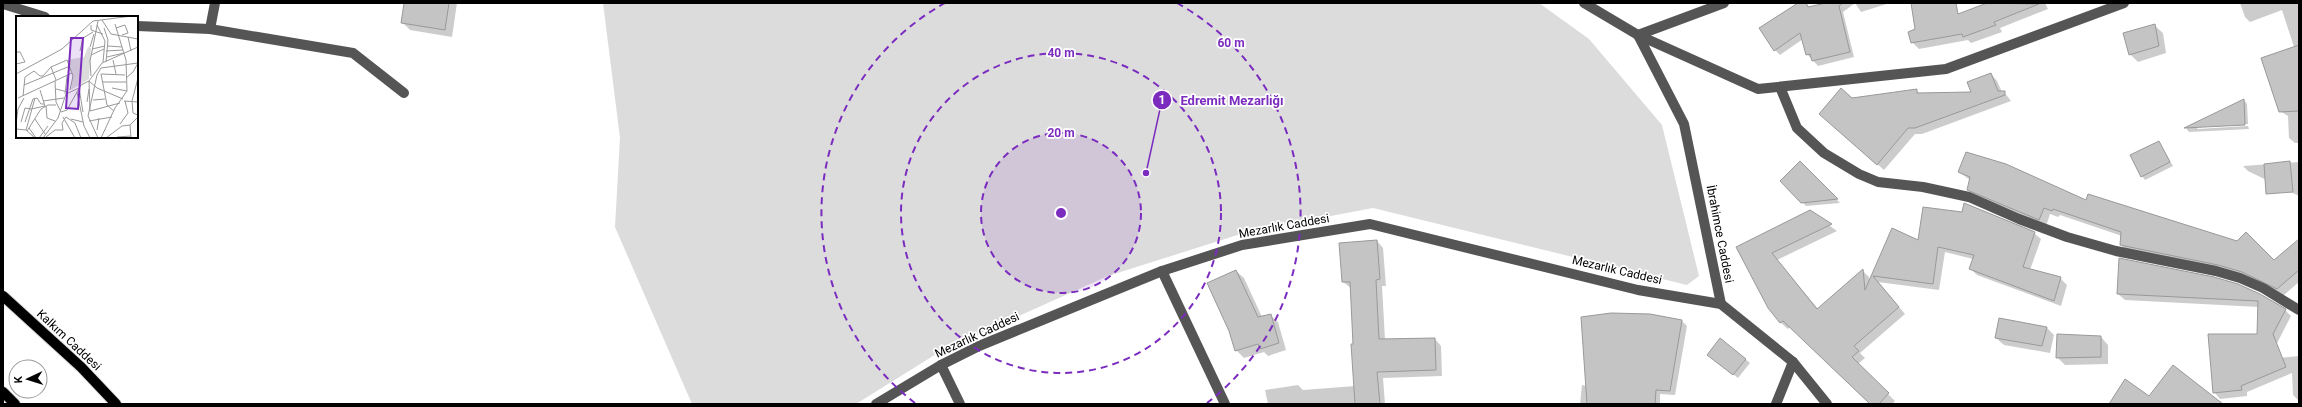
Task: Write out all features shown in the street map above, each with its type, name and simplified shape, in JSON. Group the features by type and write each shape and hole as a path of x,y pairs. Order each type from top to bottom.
{"main road":[{"name":"Kalkım Caddesi","path":"3,296 81,368 116,404"},
{"path":"3,392 15,404"}],"street":[{"path":"210,28 215,3"},
{"path":"1584,3 1638,35 1758,89 1946,69 2124,3"},
{"path":"1638,35 1724,3"},
{"path":"3,4 42,16"},
{"path":"138,26 210,28 353,53 404,93"},
{"name":"İbrahimce Caddesi","path":"1638,35 1684,124 1721,304"},
{"path":"1780,87 1797,128 1824,153 1859,174 1878,182 1924,187 1969,197 2019,219 2067,237 2116,251 2216,271 2240,278 2269,291 2299,310"},
{"name":"Mezarlık Caddesi","path":"876,404 941,365 979,346 1162,271 1242,245 1370,224 1638,290 1721,304"},
{"path":"1162,271 1225,404"},
{"path":"1721,304 1793,362 1827,404"},
{"path":"1776,404 1793,362"},
{"path":"941,365 960,404"}],"shaded area":[{"path":"603,3 1539,3 1589,39 1662,125 1699,276 1687,285 1373,208 1247,232 1108,276 941,351 856,404 692,404 615,227 620,138"}],"building":[{"path":"404,3 449,3 445,30 401,23"},
{"path":"1798,3 1806,3 1808,7 1826,3 1843,3 1839,6 1850,52 1812,61 1810,54 1806,55 1800,33 1774,51 1759,28"},
{"path":"1911,3 1956,3 1958,14 1987,3 2039,4 1994,22 1996,25 1963,37 1962,34 1911,43 1908,32 1915,29"},
{"path":"2155,24 2159,46 2129,55 2123,33"},
{"path":"2299,45 2299,111 2279,112 2261,58"},
{"path":"1991,73 1998,91 2005,91 2005,95 1915,128 1908,128 1877,165 1819,114 1841,88 1852,98 1917,89 1917,93 1971,92 1967,82"},
{"path":"2244,99 2245,125 2184,128"},
{"path":"2159,141 2170,162 2141,177 2130,155"},
{"path":"1966,152 2006,164 2086,200 2088,194 2237,241 2246,232 2274,260 2299,239 2299,270 2277,289 2242,272 2218,265 2120,245 2121,232 2053,209 2052,211 2044,208 2039,220 1967,190 1970,177 1958,172"},
{"path":"1800,161 1838,199 1801,203 1780,181"},
{"path":"2290,161 2293,192 2266,194 2264,164"},
{"path":"1964,203 2035,232 2023,267 2061,277 2054,301 1969,269 1974,255 1938,247 1933,284 1873,276 1899,307 1854,346 1859,351 1852,357 1889,393 1879,404 1870,404 1783,321 1780,323 1768,308 1736,247 1810,210 1832,224 1772,253 1817,309 1863,269 1865,290 1892,228 1918,240 1923,207 1962,212"},
{"path":"1377,240 1380,279 1376,280 1379,339 1435,338 1436,370 1377,372 1380,404 1355,404 1351,344 1353,344 1350,282 1342,282 1339,243"},
{"path":"2119,258 2214,277 2238,284 2260,294 2286,309 2273,334 2286,367 2241,386 2242,390 2213,393 2208,334 2257,334 2258,301 2117,294"},
{"path":"1236,270 1258,317 1271,314 1279,343 1260,349 1258,344 1235,351 1229,331 1207,283"},
{"path":"1611,313 1650,314 1682,320 1670,391 1656,390 1655,404 1587,404 1581,317"},
{"path":"1999,318 2047,327 2042,346 1995,338"},
{"path":"2057,334 2101,336 2101,357 2056,358"},
{"path":"1720,338 1746,359 1733,375 1707,355"},
{"path":"2173,365 2223,404 2109,404 2125,379 2149,396"}],"place":[{"name":"Edremit Mezarlığı","path":"1146,173"}]}
